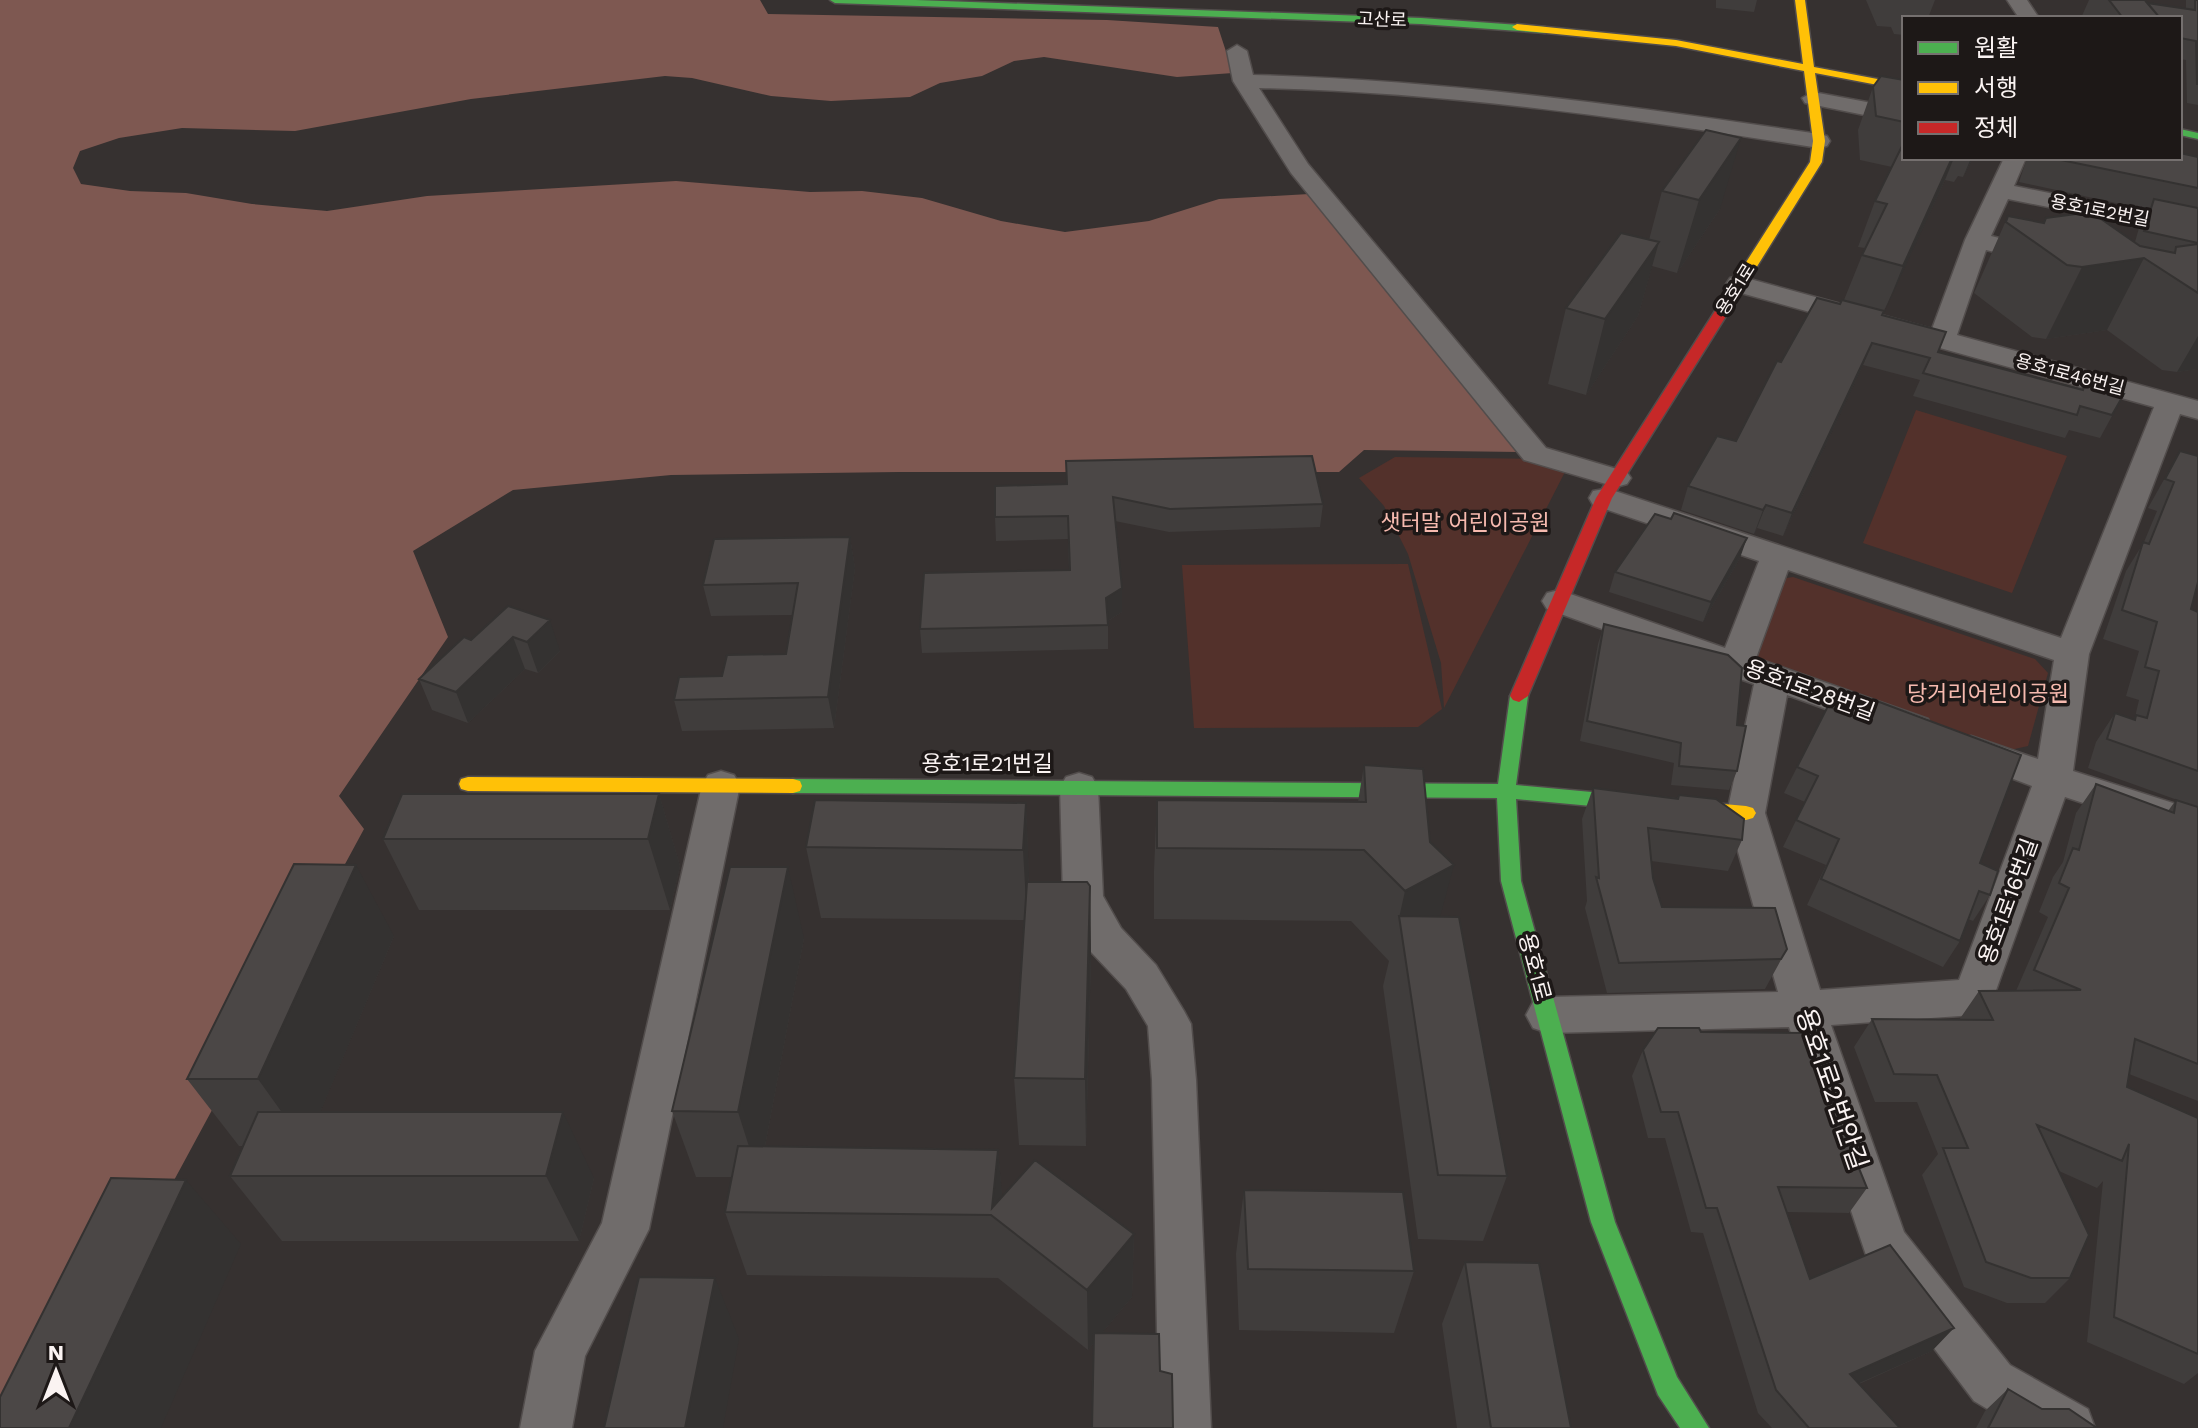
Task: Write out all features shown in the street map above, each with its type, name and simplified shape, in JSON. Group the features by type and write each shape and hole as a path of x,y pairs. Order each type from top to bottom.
{"street":[{"name":"고산로","path":"835,0 1406,20 1545,30"},
{"name":"고산로","path":"1260,0 1676,43 1902,87"},
{"name":"용호1로","path":"1696,1428 1667,1386 1603,1222 1511,881 1506,791 1516,703 1610,488 1816,162 1819,141 1800,0"},
{"path":"1237,51 1244,81 1299,168 1535,454 1610,488 1777,555 2072,654"},
{"path":"1244,81 1325,83 1617,110 1819,141"},
{"path":"1813,98 1902,116"},
{"path":"1942,339 1977,240 2014,160"},
{"name":"용호1로2번길","path":"2002,191 2198,230"},
{"path":"1977,240 2066,261"},
{"name":"용호1로46번길","path":"1739,284 2184,405"},
{"name":"용호1로16번길","path":"1548,1015 1804,1009 1974,997 2053,779 2072,654 2184,405"},
{"name":"용호1로2번안길","path":"1777,555 1755,669 1746,813 1804,1009 1885,1245 1992,1383 2069,1428"},
{"name":"용호1로28번길","path":"1559,601 1755,669 2053,779 2198,826"},
{"name":"용호1로21번길","path":"468,784 1506,791 1746,813"},
{"path":"546,1428 560,1351 625,1229 721,785"},
{"path":"1079,787 1083,897 1106,940 1141,977 1169,1024 1174,1080 1185,1428"}],"green space":[{"path":"1916,410 2067,456 2012,593 1863,543"},
{"name":"샛터말 어린이공원","path":"1395,457 1536,459 1567,468 1444,708 1441,663 1408,554 1384,506 1359,478"},
{"path":"1408,564 1442,709 1418,727 1194,728 1182,565"},
{"name":"당거리어린이공원","path":"1793,577 2035,659 2048,673 2028,746 2010,750 1757,659 1748,650 1780,579"}],"shaded area":[{"path":"0,0 760,0 768,14 1107,20 1218,27 1233,73 1177,77 1044,57 1014,61 982,76 940,83 910,97 831,101 771,96 692,78 665,76 471,99 295,131 182,128 119,138 80,151 73,168 81,184 130,191 186,193 252,204 327,211 427,196 676,181 810,192 862,191 922,198 1001,221 1065,232 1149,221 1219,199 1309,194 1520,452 1364,450 1339,472 671,475 513,490 413,551 448,637 339,796 364,829 40,1428 0,1428"}],"building":[{"path":"2109,0 2145,0 2158,16 2121,16"},
{"path":"2195,0 2198,0 2198,84 2196,41 2182,38 2182,16 2158,16 2147,3 2195,10"},
{"path":"1881,76 1902,80 1902,122 1876,116 1873,87"},
{"path":"1706,130 1741,138 1699,200 1662,191"},
{"path":"1902,146 1902,160 1951,160 1903,266 1862,255 1887,204 1875,201"},
{"path":"2182,153 2198,157 2198,188 2061,160 2182,160"},
{"path":"2154,199 2198,208 2198,243 2144,231"},
{"path":"2091,212 2140,246 2175,253 2176,247 2198,244 2198,293 2144,258 2082,267 2067,265 2006,222 2008,216 2044,223 2046,218"},
{"path":"1621,233 1659,242 1605,319 1566,308"},
{"path":"1817,298 1840,304 1842,300 1884,311 1882,315 1946,332 1938,352 2083,390 2085,384 2124,394 2112,415 2080,406 2077,415 1923,373 1930,358 1872,343 1792,513 1766,505 1763,510 1688,486 1717,436 1736,441 1777,361 1781,362"},
{"path":"2180,451 2198,456 2198,582 2191,609 2198,612 2198,771 2107,739 2115,713 2135,720 2136,715 2147,718 2159,671 2145,667 2157,622 2122,610 2143,542 2149,544 2174,482 2165,479"},
{"path":"1312,456 1323,504 1170,509 1113,497 1122,588 1106,598 1108,625 920,629 924,573 1070,570 1068,516 995,517 995,486 1067,484 1066,461"},
{"path":"1674,513 1747,538 1711,602 1615,572 1655,514 1671,519"},
{"path":"850,537 828,697 674,700 679,677 722,676 727,655 786,654 798,583 703,585 714,539"},
{"path":"508,606 550,620 527,642 513,637 456,692 419,679 464,637 471,640"},
{"path":"1604,624 1728,655 1742,668 1737,725 1746,726 1737,771 1679,766 1681,743 1587,721"},
{"path":"1874,700 2021,755 1980,863 1998,871 1990,895 1979,891 1960,941 1821,879 1839,839 1796,820 1818,776 1797,767 1828,706 1864,721"},
{"path":"1364,765 1423,769 1430,842 1454,865 1405,891 1364,850 1157,848 1157,800 1366,802"},
{"path":"2096,784 2174,813 2176,800 2198,807 2198,1064 2135,1039 2127,1087 2198,1118 2198,1354 2114,1317 2129,1144 2122,1161 2037,1125 2089,1235 2070,1278 2031,1278 1986,1262 1943,1148 1968,1148 1937,1075 1894,1074 1872,1019 1993,1020 1979,991 2081,990 2034,970 2069,888 2059,883 2073,848 2079,850"},
{"path":"1593,788 1678,799 1679,795 1716,799 1744,819 1742,840 1648,828 1653,878 1662,907 1775,908 1787,949 1781,959 1619,963 1596,877 1599,878"},
{"path":"402,794 659,794 648,839 383,839"},
{"path":"815,800 1026,803 1023,850 806,847"},
{"path":"294,864 356,865 258,1079 187,1079"},
{"path":"730,867 788,867 738,1112 672,1111"},
{"path":"1027,882 1087,882 1090,886 1085,1079 1014,1078"},
{"path":"1399,916 1459,917 1507,1176 1438,1175"},
{"path":"1658,1028 1699,1028 1701,1032 1804,1033 1867,1188 1778,1187 1810,1279 1890,1245 1954,1328 1850,1374 1900,1428 1809,1428 1776,1390 1717,1208 1706,1208 1678,1112 1661,1112 1643,1050"},
{"path":"258,1112 563,1112 546,1176 230,1176"},
{"path":"738,1146 998,1150 992,1208 1035,1160 1134,1234 1087,1290 991,1215 725,1212"},
{"path":"111,1178 186,1180 69,1428 0,1428 0,1397"},
{"path":"1244,1190 1403,1192 1414,1271 1248,1269"},
{"path":"1465,1262 1539,1263 1571,1428 1491,1428"},
{"path":"639,1277 715,1278 685,1428 604,1428"},
{"path":"1094,1333 1159,1334 1160,1371 1172,1374 1173,1428 1092,1428"},
{"path":"2008,1389 2042,1409 2069,1409 2097,1428 1988,1428"}],"traffic: fast":[{"path":"835,0 1421,21 1545,30"},
{"path":"2182,132 2198,136"},
{"path":"1519,696 1506,791 1511,881 1603,1222 1667,1386 1696,1428"},
{"path":"793,786 1506,791 1613,801"}],"traffic: slow":[{"path":"1736,289 1816,162 1819,141 1800,0"},
{"path":"1517,27 1676,43 1902,87"},
{"path":"468,784 793,786"},
{"path":"1613,801 1746,813"}],"traffic: jam":[{"path":"1519,696 1604,498 1736,289"}]}
